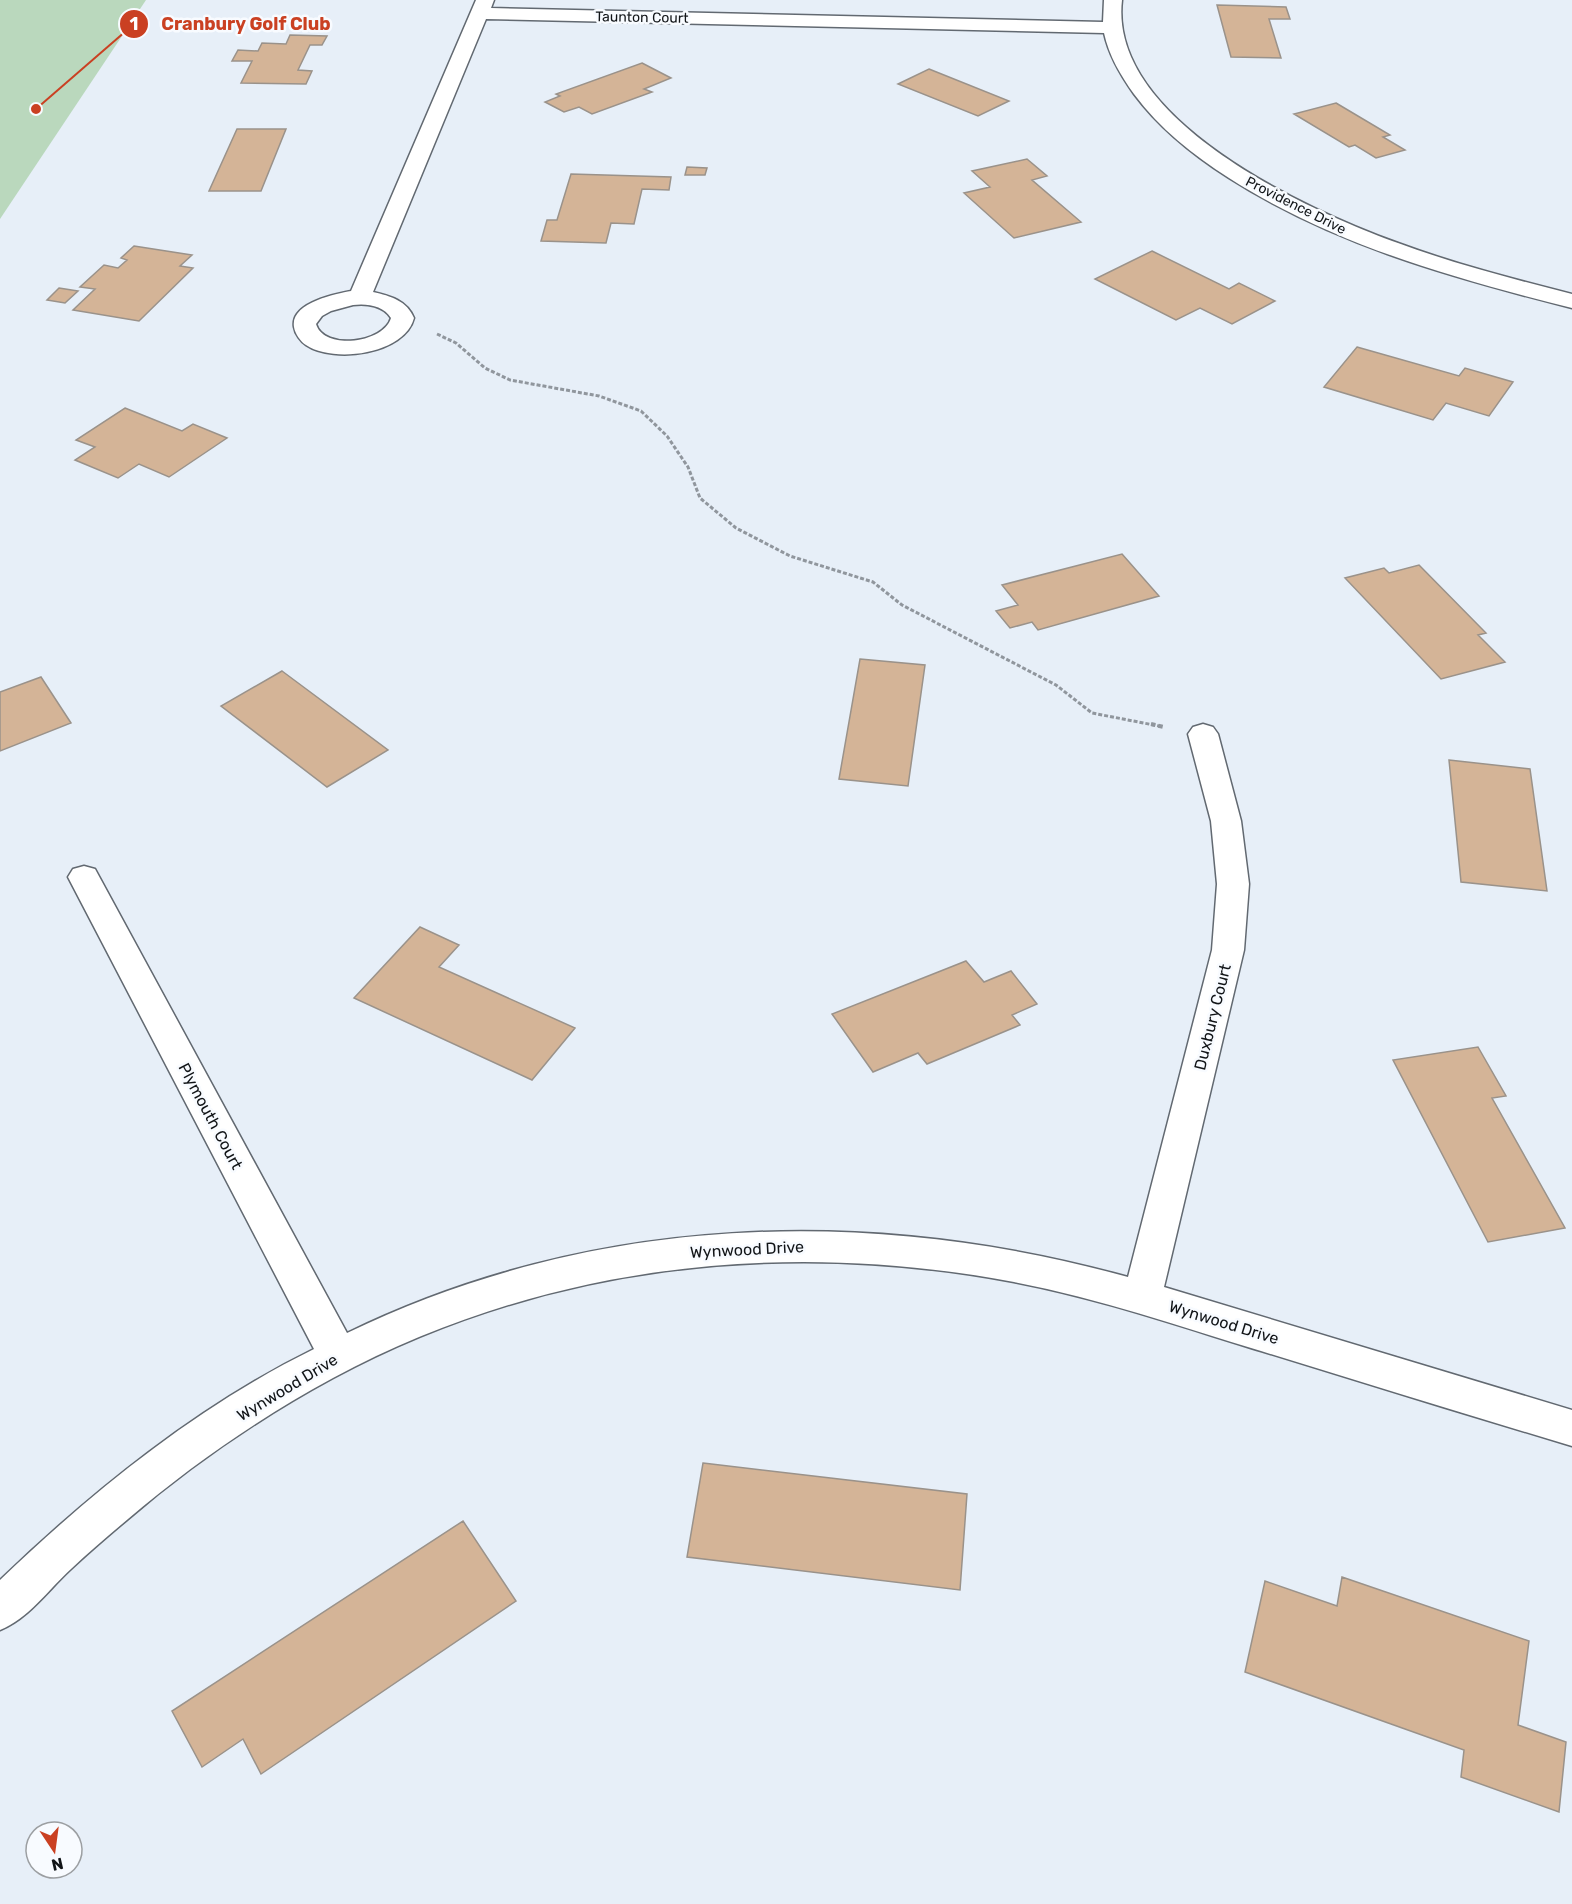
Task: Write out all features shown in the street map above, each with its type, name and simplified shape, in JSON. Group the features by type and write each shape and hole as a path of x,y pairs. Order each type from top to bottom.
{"street":[{"name":"Providence Drive","path":"1113,0 1112,28 1120,56 1137,86 1164,117 1198,148 1243,179 1338,228 1418,259 1493,282 1572,301"},
{"name":"Taunton Court","path":"360,297 483,7 1112,28"},
{"path":"360,297 387,301 402,315 401,325 393,334 376,343 360,346 329,346 310,337 305,329 306,320 313,312 324,304 343,298 360,297"},
{"name":"Duxbury Court","path":"1142,1297 1228,950 1233,884 1226,821 1203,734"},
{"name":"Plymouth Court","path":"84,877 338,1355"},
{"name":"Wynwood Drive","path":"0,1608 50,1557 165,1462 284,1385 338,1355 448,1307 541,1277 662,1255 783,1244 891,1248 1016,1266 1142,1297 1572,1428"}],"path":[{"path":"401,325 431,330 456,343 485,368 510,380 599,396 641,411 667,436 688,467 700,498 736,528 790,556 873,582 902,605 961,637 1021,664 1092,713 1203,734"}],"green space":[{"path":"0,0 146,0 0,219"}],"building":[{"path":"1217,5 1286,7 1290,19 1269,19 1281,58 1231,57"},
{"path":"290,35 327,36 322,45 310,45 298,70 312,71 306,84 241,83 252,61 232,61 238,50 258,51 262,43 286,44"},
{"path":"642,63 671,78 644,89 652,92 592,114 579,107 564,112 545,102 560,96 556,94"},
{"path":"929,69 1009,101 978,116 898,84"},
{"path":"1336,103 1390,135 1383,137 1405,150 1376,158 1355,145 1349,147 1294,114"},
{"path":"237,129 286,129 261,191 209,191"},
{"path":"1027,159 1047,176 1032,180 1081,222 1014,238 964,193 990,187 972,171"},
{"path":"687,167 707,168 705,175 685,175"},
{"path":"571,174 671,177 669,190 642,189 634,224 611,223 606,243 541,241 547,220 557,220"},
{"path":"134,246 192,255 180,266 193,268 139,321 73,310 95,289 80,287 104,265 118,268 127,260 121,258"},
{"path":"1152,251 1229,289 1239,283 1275,301 1232,324 1200,308 1176,320 1095,279"},
{"path":"59,288 78,291 65,303 47,300"},
{"path":"1357,347 1459,376 1465,368 1513,382 1489,416 1446,403 1433,420 1324,387"},
{"path":"125,408 182,431 193,424 227,438 169,477 139,464 118,478 75,460 95,447 76,440"},
{"path":"1122,554 1159,596 1038,630 1032,622 1010,628 996,611 1018,605 1002,585"},
{"path":"1419,565 1486,633 1478,635 1505,662 1441,679 1345,578 1384,568 1389,573"},
{"path":"860,659 925,665 908,786 839,779"},
{"path":"282,671 388,750 327,787 221,706"},
{"path":"41,677 71,723 0,751 0,692"},
{"path":"1449,760 1530,769 1547,891 1461,882"},
{"path":"420,927 459,945 439,967 575,1028 532,1080 354,998"},
{"path":"966,961 984,982 1011,971 1037,1004 1012,1015 1020,1025 927,1064 918,1053 873,1072 832,1014"},
{"path":"1478,1047 1506,1096 1492,1098 1565,1228 1488,1242 1393,1060"},
{"path":"703,1463 967,1494 960,1590 687,1557"},
{"path":"463,1521 516,1601 261,1774 243,1739 202,1767 172,1711"},
{"path":"1342,1577 1529,1641 1518,1725 1566,1742 1559,1812 1461,1777 1464,1750 1245,1672 1265,1581 1337,1606"}],"place":[{"name":"Cranbury Golf Club","path":"36,109"}]}
